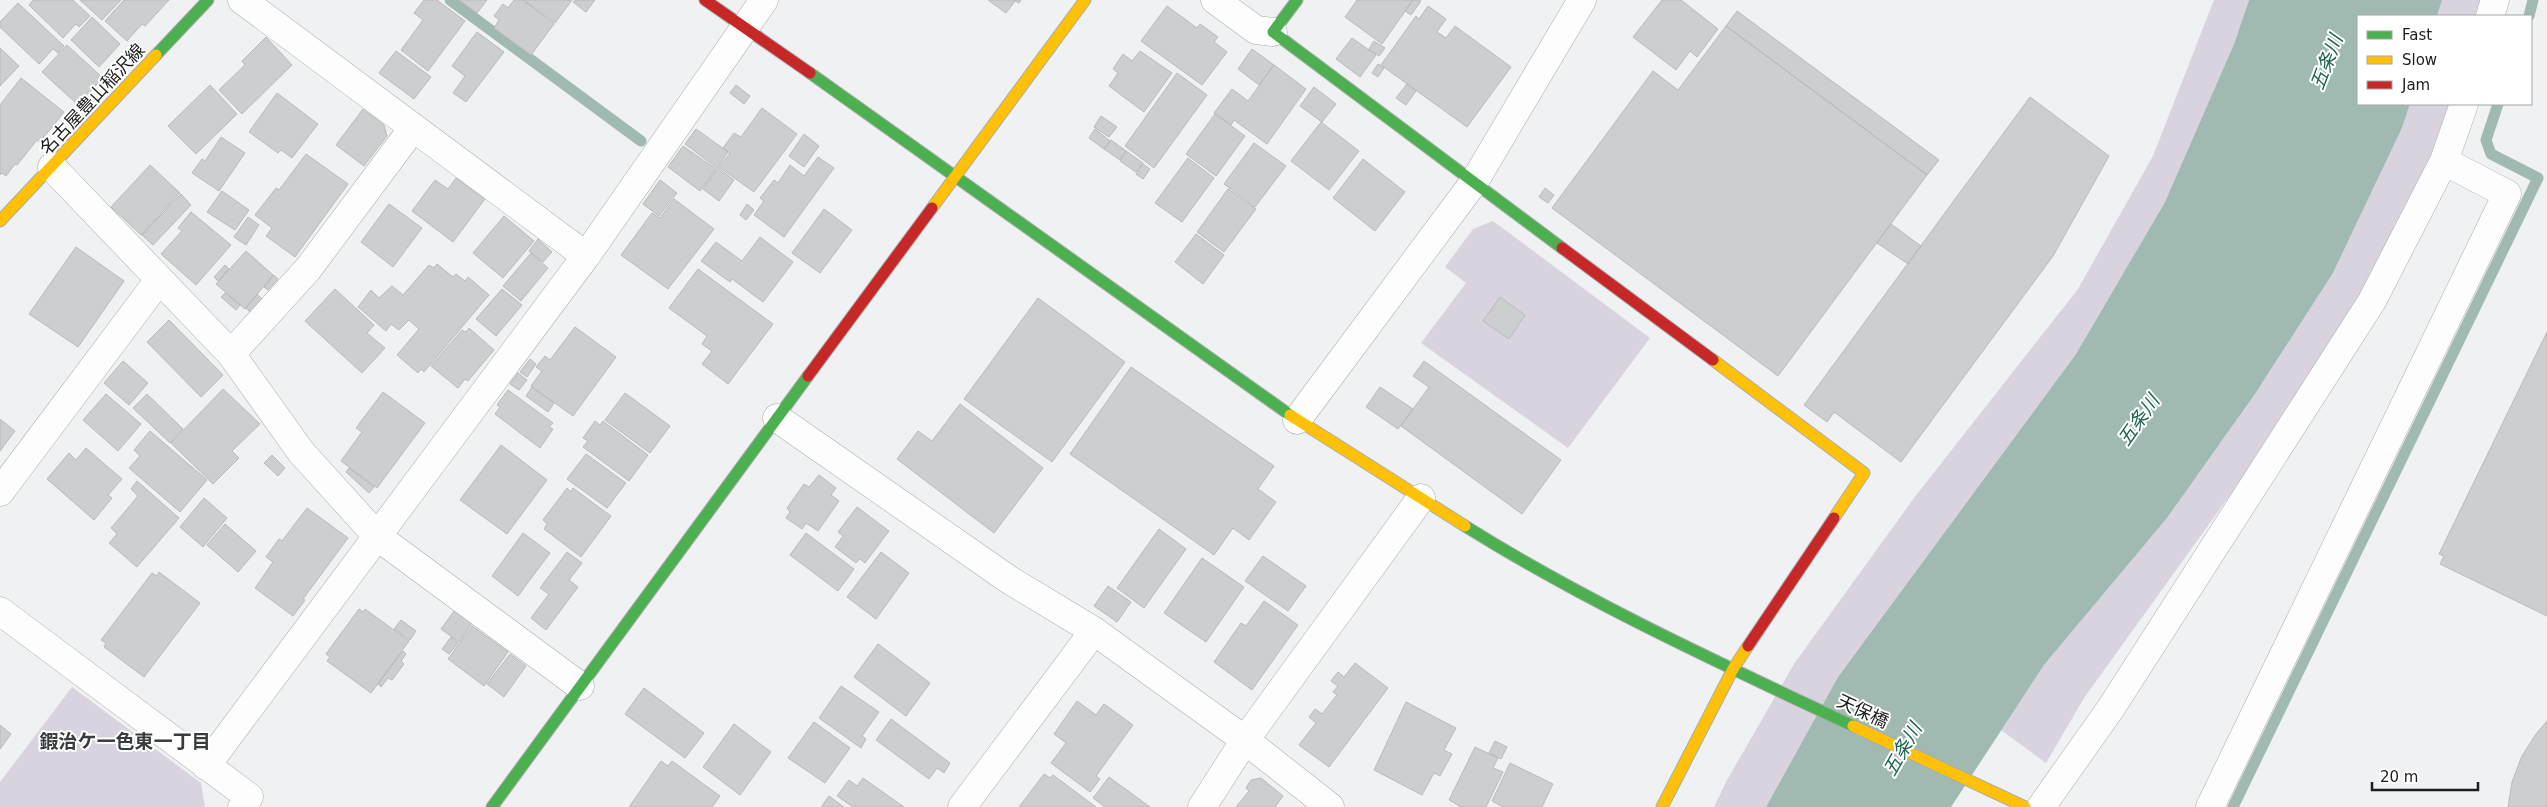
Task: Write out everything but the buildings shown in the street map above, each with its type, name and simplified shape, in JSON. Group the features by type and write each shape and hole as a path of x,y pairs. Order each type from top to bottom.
{"street":[{"path":"242,0 586,256"},
{"name":"天保橋","path":"705,0 956,175 1297,420 1521,559 1733,669 2029,806"},
{"path":"206,766 586,256 764,0"},
{"path":"502,804 580,686 1085,0"},
{"path":"1215,0 1256,30 1273,32 1864,473 1733,669 1662,807"},
{"path":"1273,32 1297,0"},
{"path":"1297,420 1474,182 1582,0"},
{"path":"2490,15 2495,0"},
{"name":"名古屋豊山稲沢線","path":"0,221 206,1"},
{"path":"2029,806 2111,708 2372,301 2444,161 2464,105"},
{"path":"231,354 308,269 413,128"},
{"path":"2210,807 2507,194 2444,161"},
{"path":"52,166 231,354 301,452 378,537 580,686"},
{"path":"0,492 159,280"},
{"path":"777,418 1008,579 1094,631 1245,740 1330,807"},
{"path":"1202,807 1245,740 1421,498"},
{"path":"0,611 249,797 242,807"},
{"path":"962,807 1094,631"}],"shaded area":[{"path":"2214,0 2249,0 2234,44 2165,202 2076,354 1838,677 1766,807 1714,807 1727,780 1794,664 1914,498 2078,289 2153,156"},
{"path":"2442,0 2484,0 2479,15 2437,15"},
{"path":"2410,105 2453,105 2445,133 2365,294 2238,484 2084,698 2046,763 2001,730 2044,665 2167,518 2255,394 2333,273 2402,128"},
{"path":"1493,221 1650,338 1568,448 1421,343 1466,283 1445,267 1473,229"},
{"path":"72,687 201,783 205,807 0,807 0,782"}],"water":[{"name":"五条川","path":"2249,0 2442,0 2437,15 2357,15 2357,105 2410,105 2402,128 2333,273 2255,394 2167,518 2044,665 1951,807 1766,807 1838,677 2076,354 2165,202 2234,44"}],"waterway":[{"path":"450,0 641,141"},
{"path":"2529,15 2533,0"},
{"path":"2233,807 2538,178 2491,154 2486,140 2498,105"}],"traffic: fast":[{"path":"156,55 208,0"},
{"path":"1297,0 1273,32 1562,248"},
{"path":"810,73 1290,415"},
{"path":"492,807 808,376"},
{"path":"1465,526 1607,607 1853,726"}],"traffic: slow":[{"path":"932,208 1085,0"},
{"path":"0,221 156,55"},
{"path":"1713,360 1864,473 1834,518"},
{"path":"1290,415 1465,526"},
{"path":"1662,807 1733,669 1748,646"},
{"path":"1853,726 2025,807"}],"traffic: jam":[{"path":"705,0 810,73"},
{"path":"808,376 932,208"},
{"path":"1562,248 1713,360"},
{"path":"1748,646 1834,518"}],"district":[{"name":"鍜治ケ一色東一丁目","path":"125,741"}]}
